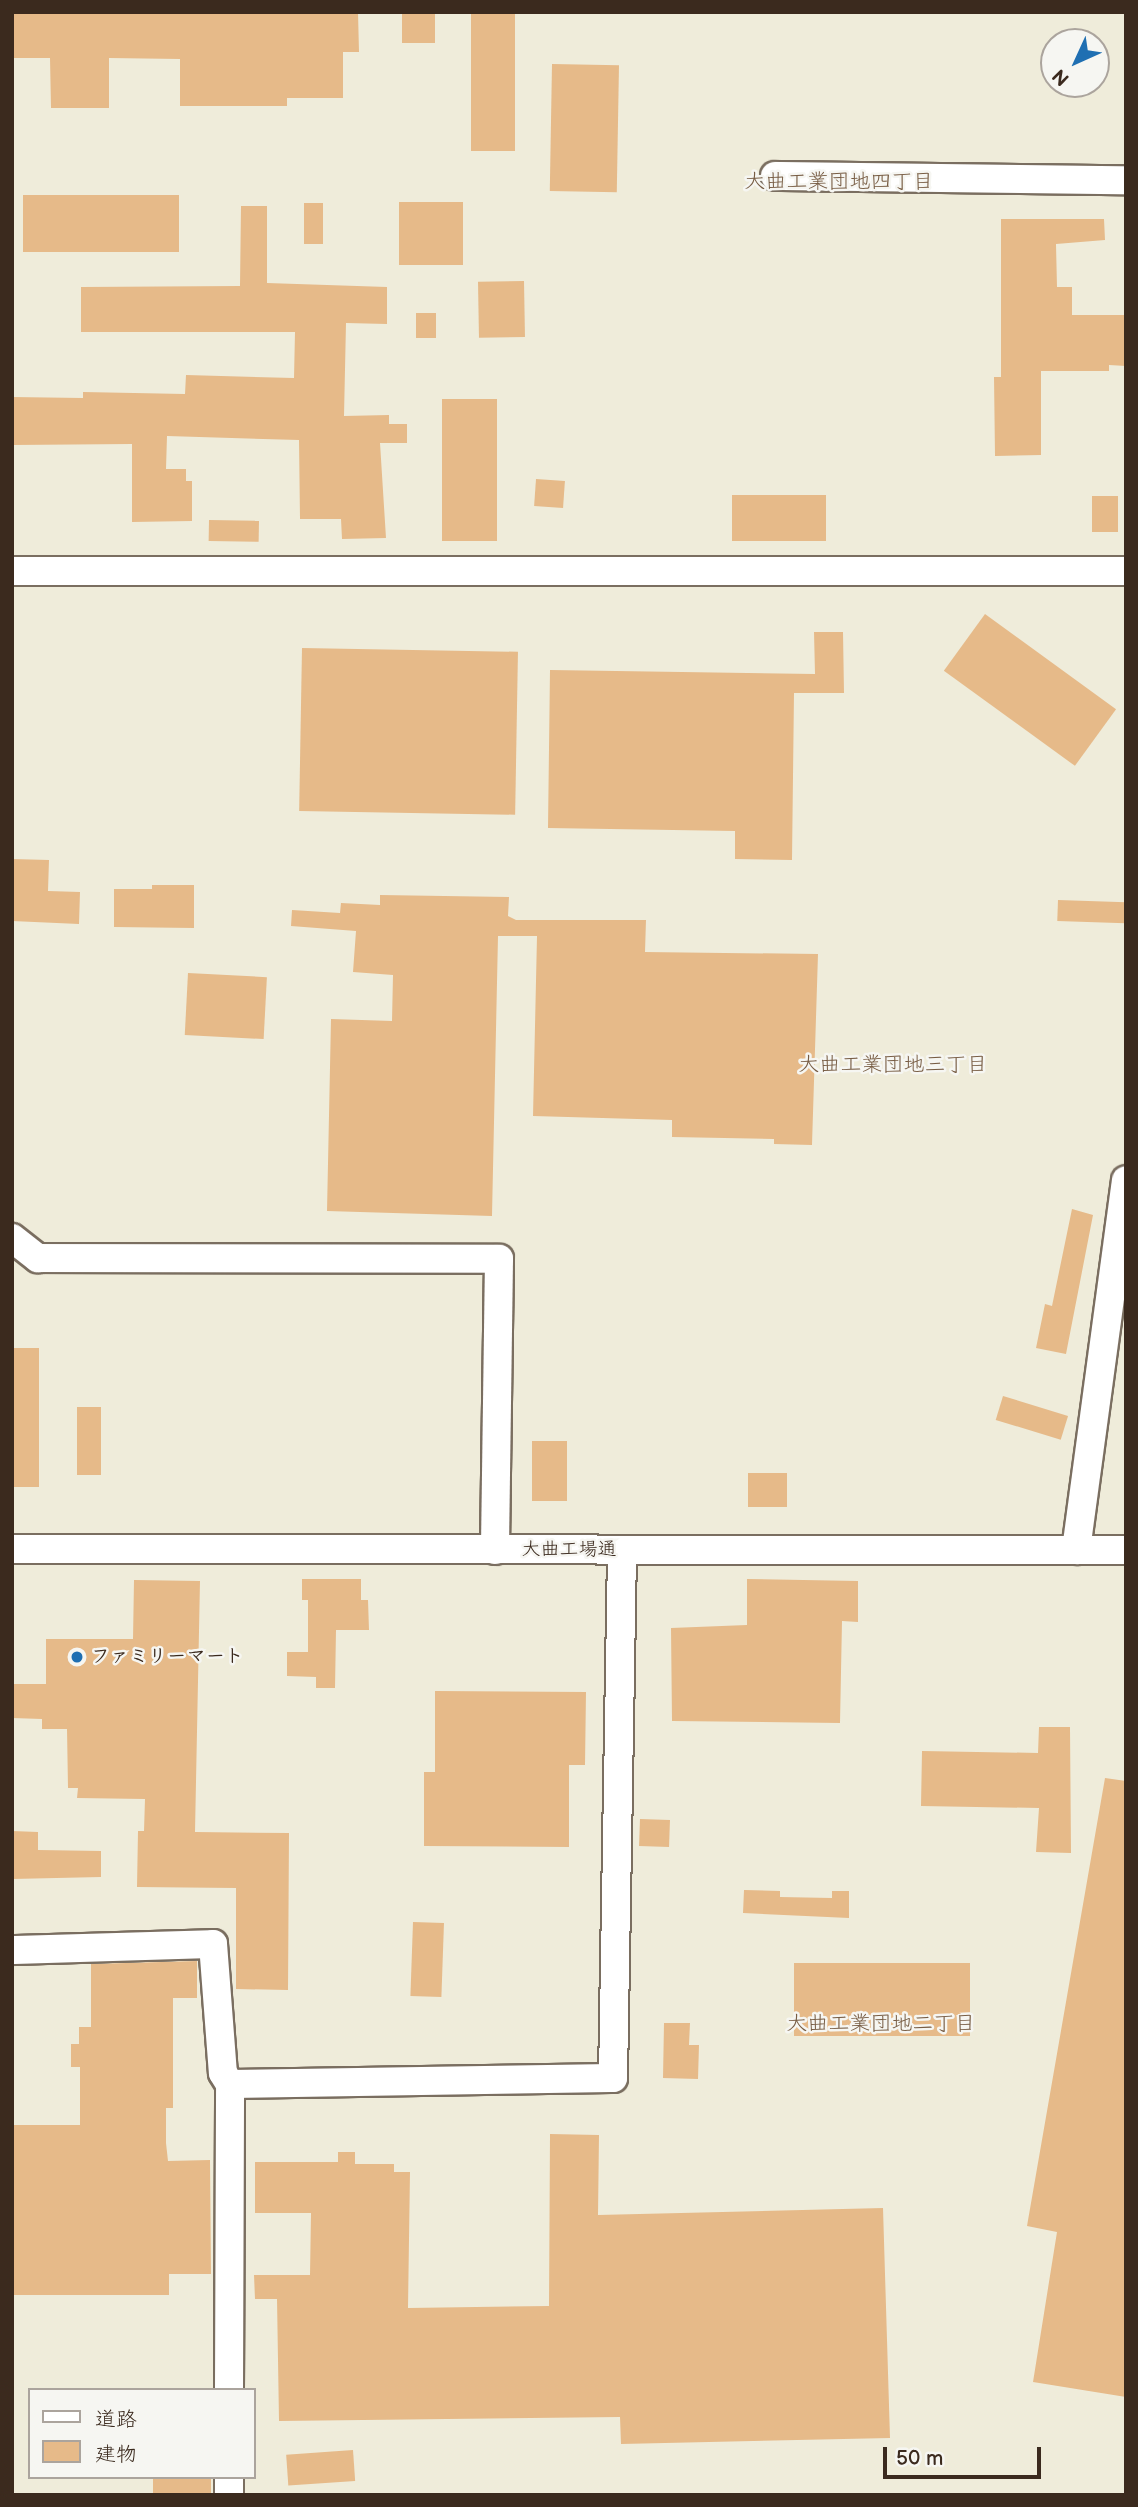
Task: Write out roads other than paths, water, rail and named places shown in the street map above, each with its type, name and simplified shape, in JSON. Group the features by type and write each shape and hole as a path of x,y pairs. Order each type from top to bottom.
{"street":[{"path":"775,176 1126,180"},
{"path":"12,571 1126,572"},
{"path":"1076,1550 1126,1180"},
{"path":"12,1238 38,1258 499,1259 495,1549"},
{"name":"大曲工場通","path":"12,1549 1126,1550"},
{"path":"230,2084 613,2078 622,1550"},
{"path":"12,1950 213,1944 223,2073 230,2084 229,2388"}],"place":[{"name":"ファミリーマート","path":"77,1657"}],"district":[{"name":"大曲工業団地四丁目","path":"839,182"},
{"name":"大曲工業団地三丁目","path":"893,1065"},
{"name":"大曲工業団地二丁目","path":"881,2024"}]}
